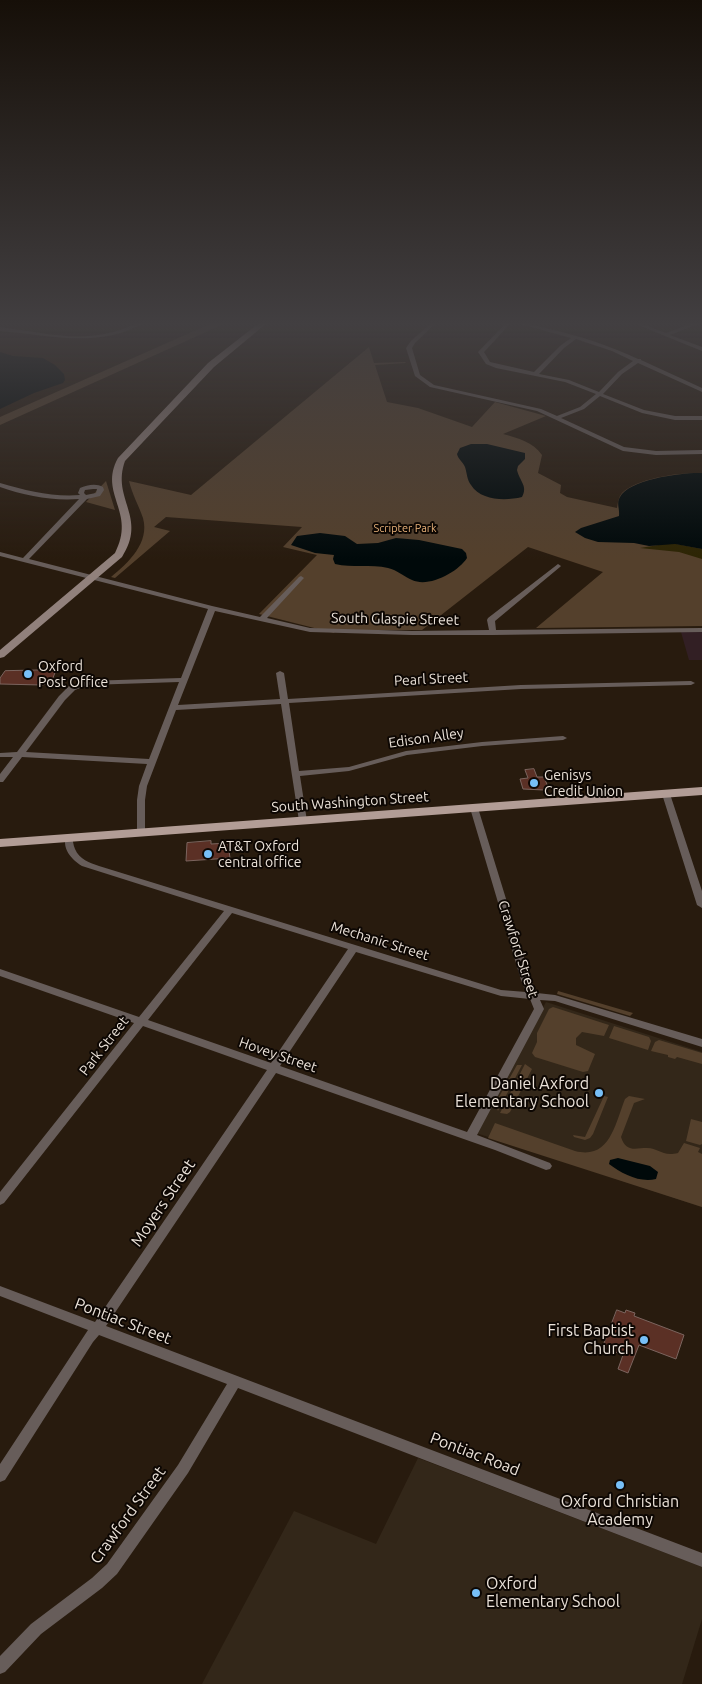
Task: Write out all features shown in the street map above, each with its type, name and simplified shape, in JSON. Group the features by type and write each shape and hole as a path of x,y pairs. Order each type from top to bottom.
{"main road":[{"path":"0,655 117,557 128,539 128,523 115,480 116,472 121,460 176,402"},
{"name":"South Washington Street","path":"0,843 702,791"}],"street":[{"path":"505,402 558,417 623,449 656,453 702,452"},
{"path":"558,417 576,411 591,402"},
{"path":"622,402 654,414 702,418"},
{"path":"0,485 32,494 85,497 26,560"},
{"name":"South Glaspie Street","path":"0,554 212,608 310,630 412,633 702,630"},
{"path":"493,633 491,620 558,566"},
{"path":"261,620 301,578"},
{"path":"141,833 142,794 152,762 212,608"},
{"path":"280,672 302,821"},
{"path":"0,780 64,695 75,686 96,682 184,680"},
{"name":"Pearl Street","path":"173,708 521,686 691,683"},
{"name":"Edison Alley","path":"296,774 349,769 406,753 482,744 563,738"},
{"path":"0,755 18,754 152,762"},
{"path":"666,794 702,905"},
{"name":"Crawford Street","path":"470,1137 539,1009 526,980 474,808"},
{"name":"Mechanic Street","path":"69,838 68,846 71,853 85,864 501,993 562,1000 702,1042"},
{"name":"Park Street","path":"0,1200 230,910"},
{"name":"Moyers Street","path":"0,1476 97,1328 354,948"},
{"name":"Hovey Street","path":"0,972 470,1137 546,1166"},
{"name":"Pontiac Street","path":"0,1291 235,1381"},
{"name":"Crawford Street","path":"0,1666 40,1625 97,1583 112,1569 183,1469 235,1381"},
{"name":"Pontiac Road","path":"235,1381 702,1560"}],"shaded area":[{"path":"0,402 16,402 0,409"},
{"path":"471,444 487,444 525,453 525,459 518,466 517,470 524,487 522,497 501,499 487,497 475,490 457,454 460,448"},
{"path":"702,473 702,549 675,544 649,546 634,543 598,542 585,538 575,532 581,528 619,516 618,504 620,497 625,491 634,486 645,481 671,475"},
{"path":"320,533 345,536 357,544 378,543 396,538 419,540 462,549 466,553 467,558 457,568 442,577 419,582 388,568 335,564 334,555 315,553 291,545 297,536"},
{"path":"681,632 702,632 702,660 689,660"},
{"name":"Daniel Axford Elementary School","path":"546,1002 702,1052 702,1207 473,1132"},
{"path":"618,1158 650,1166 658,1172 656,1179 644,1180 631,1177 609,1164 610,1160"},
{"name":"Oxford Elementary School","path":"418,1458 702,1567 702,1619 682,1684 202,1684 294,1511 376,1544"}],"green space":[{"path":"35,402 52,402 0,425 0,417"},
{"name":"Scripter Park","path":"303,402 387,402 418,408 472,427 495,402 546,416 503,434 525,441 534,447 542,455 538,473 561,485 560,493 567,497 617,508 622,493 638,483 671,475 702,473 702,626 536,628 603,572 528,547 422,630 336,630 334,633 259,614 317,555 283,547 302,527 166,517 154,527 170,531 115,578 111,577 136,552 143,536 143,518 129,481 191,495"},
{"path":"106,481 115,510 86,502"},
{"path":"558,991 633,1013 630,1016 557,994"},
{"path":"553,1007 609,1025 604,1036 582,1032 576,1038 576,1045 595,1054 588,1071 583,1072 535,1057 532,1053 537,1042 537,1033 549,1009"},
{"path":"614,1026 649,1037 651,1041 648,1050 609,1038"},
{"path":"659,1040 702,1053 702,1064 677,1057 675,1059 668,1057 668,1055 651,1051 655,1042"},
{"path":"525,1064 532,1069 510,1112 507,1114 500,1113"},
{"path":"517,1065 522,1065 498,1111 495,1104"},
{"path":"604,1096 608,1097 593,1134 585,1140 574,1137 573,1135 585,1137"},
{"path":"629,1096 645,1099 634,1103 621,1137 629,1148 651,1148 673,1154 678,1153 684,1143 700,1148 698,1152 702,1154 702,1207 488,1138 495,1123 575,1151 587,1152 596,1150 604,1145 609,1138 625,1099"},
{"path":"691,1119 702,1122 702,1144 700,1145 686,1141"}],"sand":[{"path":"671,543 702,549 702,559 679,552 640,548"}],"building":[{"name":"Oxford Post Office","path":"56,670 51,683 42,685 0,684 0,678 5,671"},
{"name":"Genisys Credit Union","path":"534,769 537,777 544,777 548,787 544,788 544,790 523,789 520,779 528,778 525,770"},
{"name":"AT&T Oxford central office","path":"211,841 211,844 228,843 230,858 186,861 187,843"},
{"name":"First Baptist Church","path":"617,1310 625,1313 626,1310 635,1313 634,1316 684,1335 676,1359 639,1345 628,1373 618,1369 623,1355 603,1347"}],"place":[{"name":"Oxford Post Office","path":"28,674"},
{"name":"Genisys Credit Union","path":"534,783"},
{"name":"AT&T Oxford central office","path":"208,854"},
{"name":"Daniel Axford Elementary School","path":"599,1093"},
{"name":"First Baptist Church","path":"644,1340"},
{"name":"Oxford Christian Academy","path":"620,1485"},
{"name":"Oxford Elementary School","path":"476,1593"}]}
